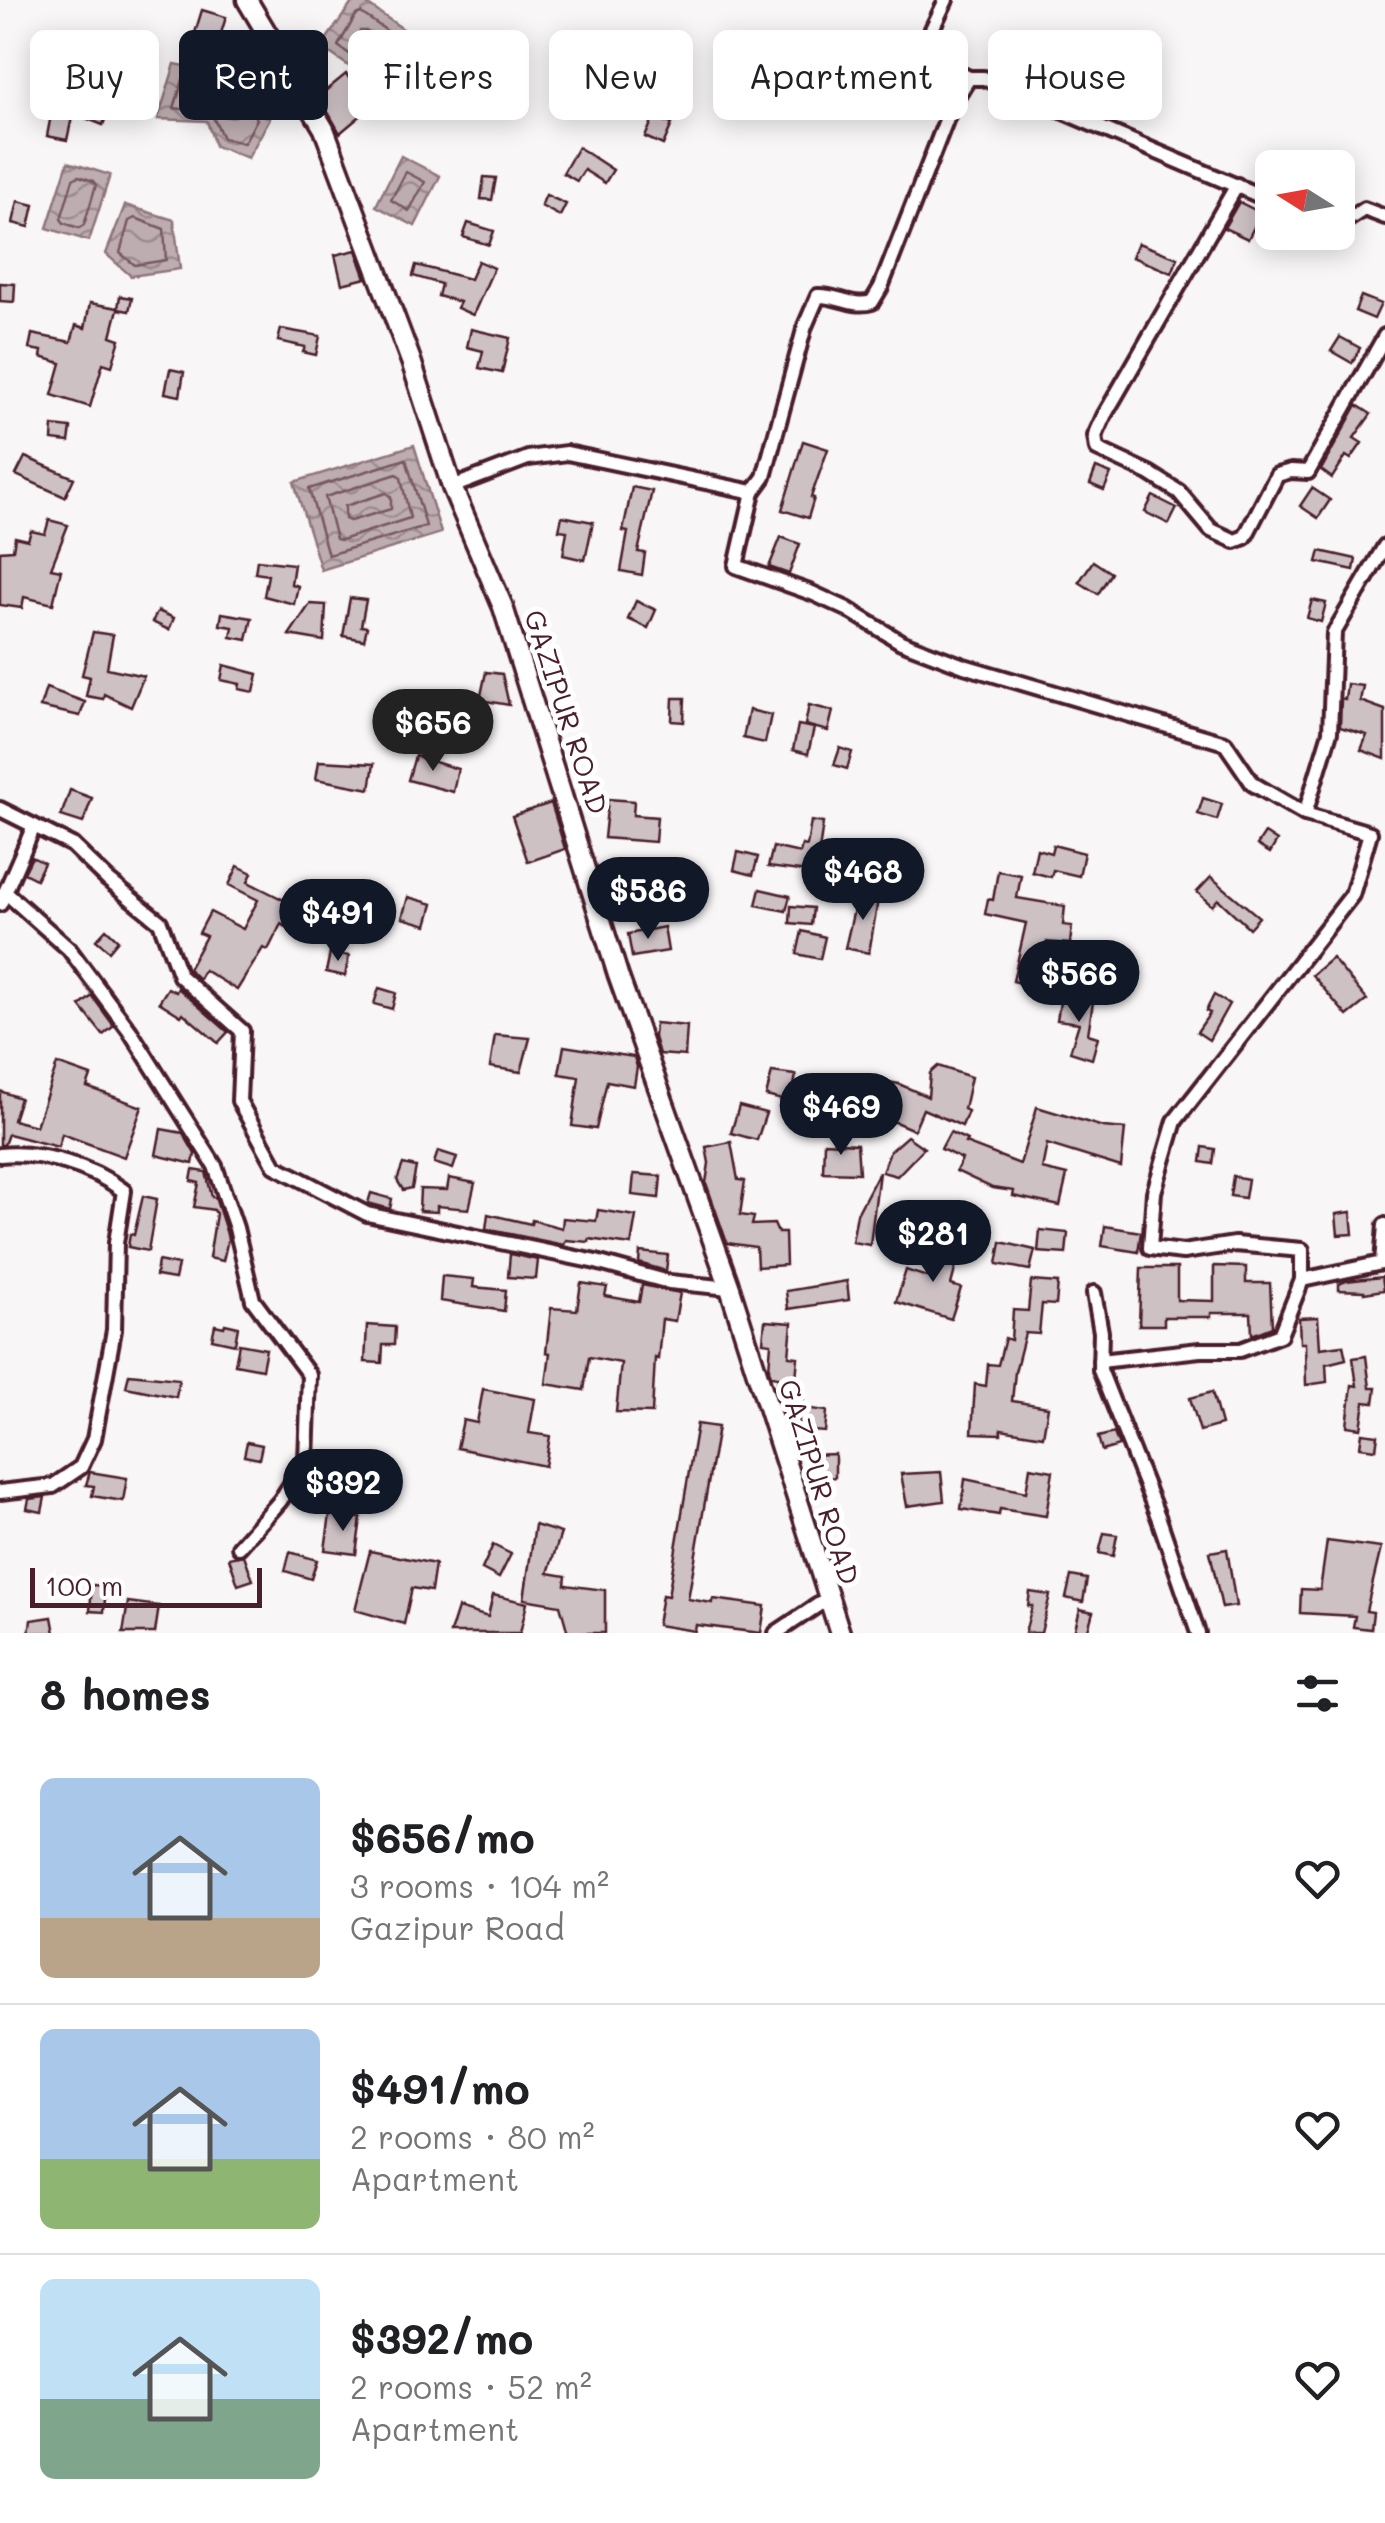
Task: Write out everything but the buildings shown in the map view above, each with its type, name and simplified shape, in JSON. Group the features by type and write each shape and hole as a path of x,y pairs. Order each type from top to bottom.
{"street":[{"name":"GAZIPUR ROAD","path":"247,0 324,129 411,361 452,487 504,608 618,975 730,1288 840,1633"},
{"path":"946,0 920,54 969,78 984,78 1255,193"},
{"path":"969,78 952,104 881,288 872,302 854,304 818,296 805,326 764,477 753,492 736,566 812,593 901,642 964,666 1225,742 1253,784 1305,814 1370,832 1352,895 1175,1121 1154,1192 1150,1248 1183,1252 1235,1244 1302,1250 1302,1280 1280,1335 1240,1350 1200,1350 1100,1361"},
{"path":"1237,185 1104,416 1095,436 1097,449 1150,473 1180,492 1210,530 1235,541 1245,536 1276,475 1308,472 1385,336"},
{"path":"1355,215 1364,209 1385,217"},
{"path":"452,487 528,458 567,452 753,492"},
{"path":"1305,814 1330,732 1334,633 1385,546"},
{"path":"0,809 72,844 108,880 160,922 180,976 242,1030 239,1100 275,1166 368,1214 596,1262 670,1282 730,1288"},
{"path":"34,826 3,898 68,948 130,1031 216,1166 253,1300 309,1375 306,1461 280,1501 239,1547"},
{"path":"0,1155 36,1156 60,1162 112,1182 124,1191 116,1242 114,1330 94,1439 81,1466 53,1486 0,1492"},
{"path":"1302,1280 1382,1263 1385,1225"},
{"path":"1094,1293 1101,1332 1100,1370 1159,1519 1198,1633"},
{"path":"776,1633 826,1598"}],"water":[{"path":"354,0 361,0 405,30 348,30 348,66 328,52 328,37"},
{"path":"175,64 179,65 179,120 159,119"},
{"path":"182,120 269,120 248,158 215,146 207,121"},
{"path":"401,156 440,176 415,226 376,206"},
{"path":"68,162 110,175 89,241 47,228"},
{"path":"125,205 174,220 180,269 131,276 106,254"},
{"path":"414,445 441,533 321,570 294,482"}]}
